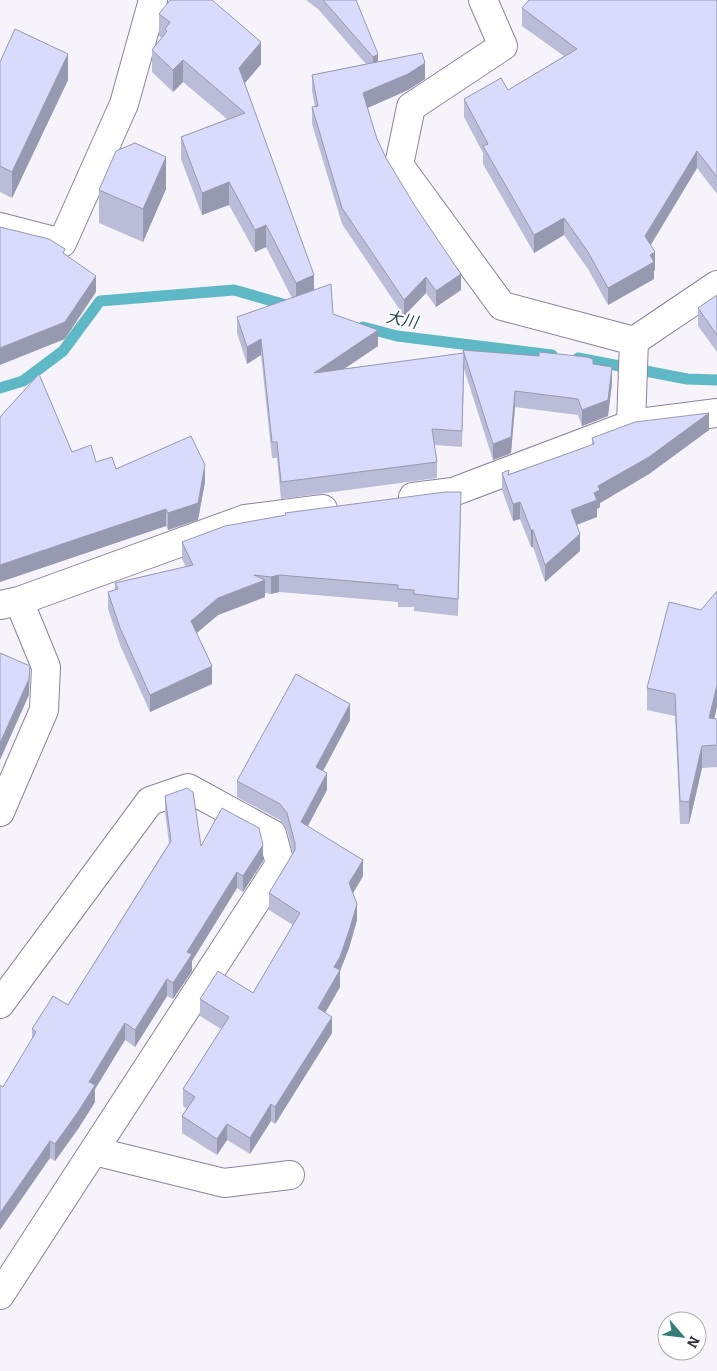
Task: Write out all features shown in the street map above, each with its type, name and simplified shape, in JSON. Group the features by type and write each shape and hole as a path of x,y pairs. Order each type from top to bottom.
{"street":[{"path":"0,227 62,243 124,104 153,0"},
{"path":"483,0 502,46 411,107 399,165 502,306 634,341 717,285"},
{"path":"631,424 634,341"},
{"path":"387,500 453,492 631,424 717,412"},
{"path":"0,812 44,710 46,667 10,603 245,519 349,505"},
{"path":"0,1004 150,801 188,788 272,834 280,864 0,1295"},
{"path":"94,1151 224,1183 290,1176"}],"building":[{"path":"170,0 212,0 261,42 239,68 314,275 296,283 266,225 255,230 229,182 202,193 181,137 245,113 183,60 173,70 152,50 167,31 165,29 170,22 159,14"},
{"path":"323,0 356,0 378,54 373,57"},
{"path":"529,0 717,0 717,177 697,151 645,236 655,252 650,255 654,262 608,288 588,252 564,218 534,235 483,146 488,144 464,99 501,78 508,90 577,49 522,8"},
{"path":"15,29 68,54 12,172 0,166 0,62"},
{"path":"422,53 425,63 408,74 363,93 377,139 386,158 415,206 461,274 436,291 426,277 404,300 342,208 312,107 318,106 312,75"},
{"path":"135,143 166,157 143,209 99,190 116,151"},
{"path":"0,227 49,239 65,249 63,253 96,276 65,322 0,348"},
{"path":"331,284 333,314 378,330 314,373 464,353 462,431 432,429 437,462 281,482 277,442 272,442 261,339 247,347 237,317"},
{"path":"717,295 717,335 698,308"},
{"path":"463,350 539,356 539,352 593,359 593,364 612,367 608,400 582,410 578,399 515,391 511,437 493,444"},
{"path":"39,374 72,452 91,445 96,462 112,457 116,469 191,436 205,465 198,503 168,513 166,509 0,565 0,417"},
{"path":"709,413 649,457 598,486 600,490 594,493 597,500 571,510 580,534 545,565 533,530 531,530 520,502 513,504 502,473 509,470 508,475 594,444 592,438 635,422"},
{"path":"445,492 461,492 458,599 414,594 414,590 398,589 398,585 279,575 271,577 254,575 265,580 218,598 191,621 212,666 150,695 120,628 108,592 118,589 115,583 193,565 182,542 225,526 286,515 285,513"},
{"path":"717,591 717,685 709,718 717,719 717,745 702,746 689,802 680,801 675,694 647,688 669,602 701,610"},
{"path":"0,653 30,666 29,679 0,743"},
{"path":"296,674 350,704 316,767 327,773 301,822 363,860 349,883 357,904 340,957 334,967 340,970 318,1008 332,1017 275,1107 271,1104 250,1138 227,1124 217,1139 182,1116 195,1097 183,1089 229,1017 200,999 218,971 253,993 300,913 269,893 295,850 287,813 280,804 237,781"},
{"path":"187,788 193,792 201,846 222,808 259,828 263,845 243,876 237,872 187,952 192,954 173,983 167,979 135,1030 125,1023 89,1082 95,1085 78,1112 55,1144 50,1141 0,1213 0,1085 3,1087 36,1032 32,1029 53,996 68,1005 171,841 165,796"}],"waterway":[{"name":"大川","path":"0,388 23,381 63,351 100,301 234,290 293,307"},
{"name":"大川","path":"363,327 397,336 552,355"},
{"name":"大川","path":"578,358 687,379 717,380"}]}
